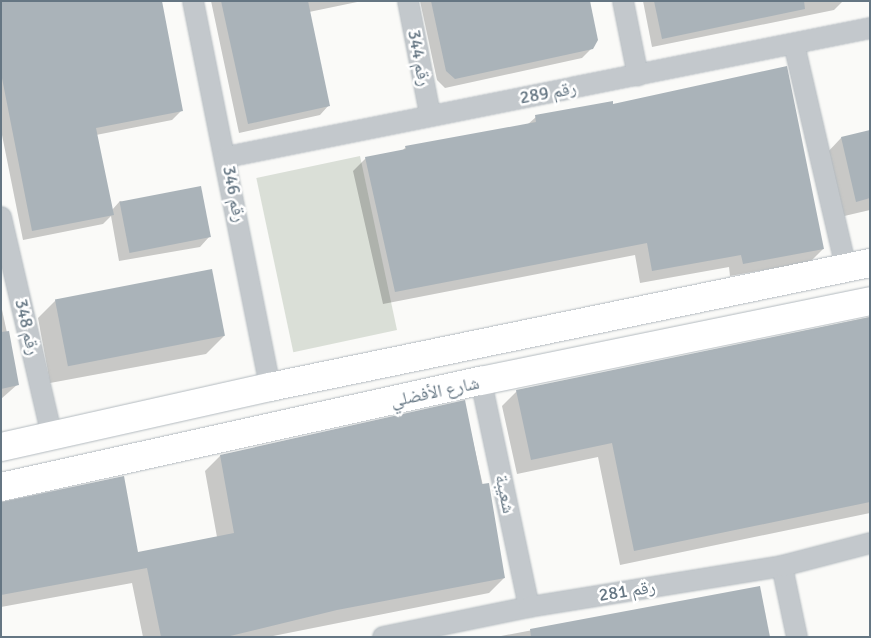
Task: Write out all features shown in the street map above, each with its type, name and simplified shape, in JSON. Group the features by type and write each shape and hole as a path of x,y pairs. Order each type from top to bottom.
{"street":[{"name":"رقم 346","path":"193,1 227,157 270,387"},
{"name":"رقم 344","path":"408,1 430,114"},
{"path":"623,1 638,76"},
{"name":"رقم 289","path":"227,157 430,114 638,76 870,28"},
{"path":"1,447 270,387 858,266 794,44"},
{"name":"رقم 348","path":"2,223 52,436"},
{"name":"شارع الأفضلي","path":"1,487 481,381 870,301"},
{"name":"شعيبة","path":"481,381 529,607"},
{"name":"رقم 281","path":"386,636 529,607 782,566 870,543"},
{"path":"782,566 797,637"}],"shaded area":[{"path":"360,156 397,330 293,352 256,178"}],"building":[{"path":"1,1 162,1 183,111 96,128 114,215 32,231 1,73"},
{"path":"221,1 308,1 330,106 248,124"},
{"path":"431,1 590,1 598,40 593,49 455,79 446,71"},
{"path":"654,1 804,1 805,9 662,39"},
{"path":"787,66 824,249 743,264 741,255 652,271 647,243 395,292 365,157 406,149 405,146 536,122 535,115 613,101 613,104"},
{"path":"870,130 870,198 856,202 841,137"},
{"path":"201,186 211,237 129,253 120,202"},
{"path":"212,269 225,336 68,366 55,300"},
{"path":"870,317 870,502 634,551 612,443 531,460 516,390"},
{"path":"9,331 19,385 1,389 1,332"},
{"path":"465,400 482,484 489,483 505,578 337,610 226,637 161,637 147,568 1,595 1,502 124,476 138,552 234,533 220,455"},
{"path":"760,586 770,637 531,637 530,629"}]}
